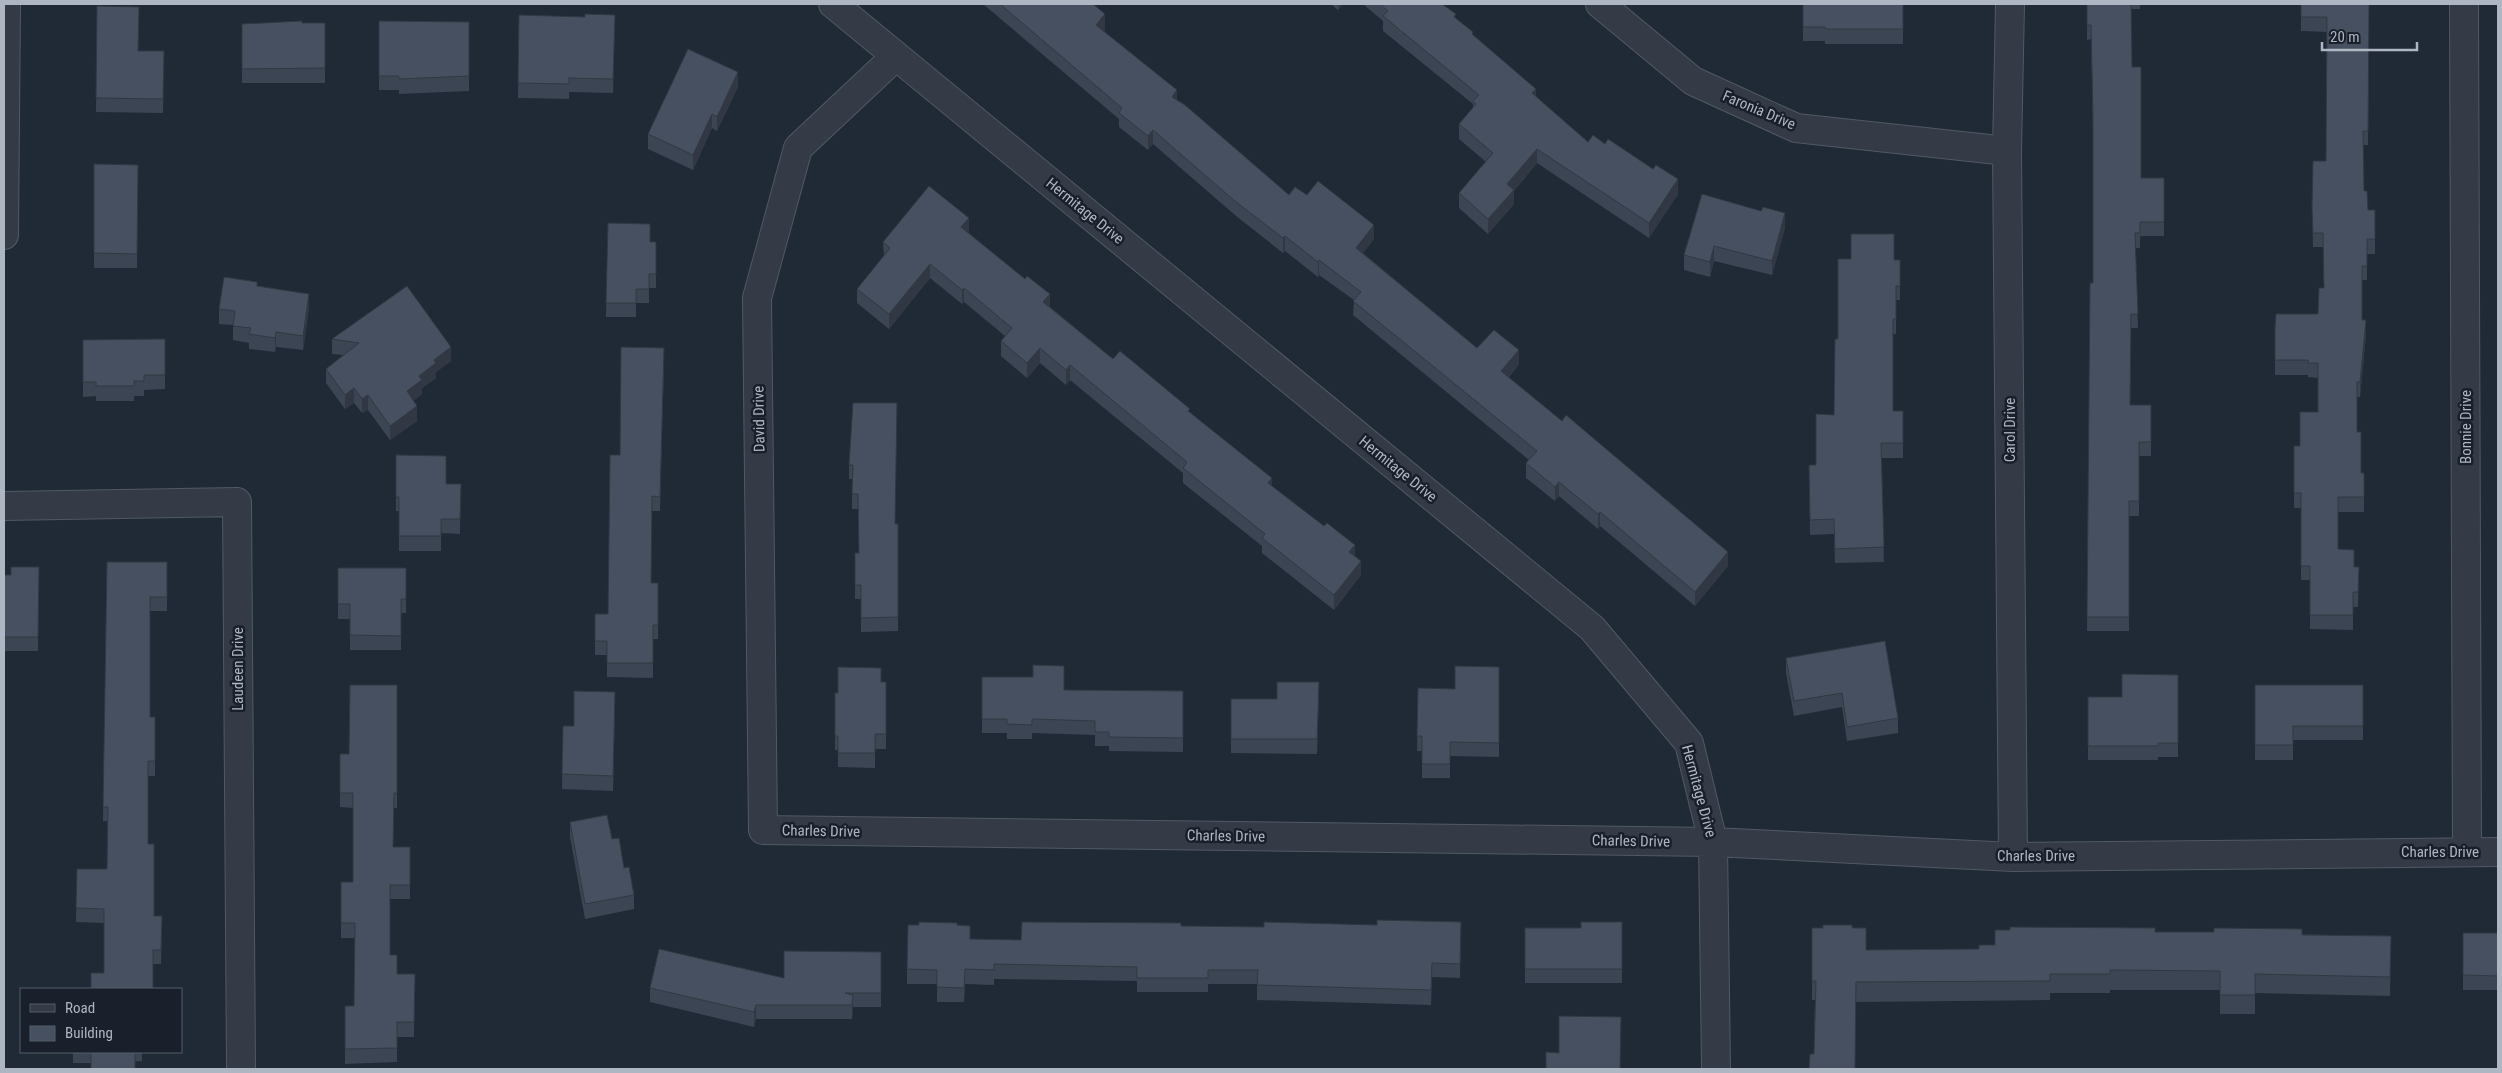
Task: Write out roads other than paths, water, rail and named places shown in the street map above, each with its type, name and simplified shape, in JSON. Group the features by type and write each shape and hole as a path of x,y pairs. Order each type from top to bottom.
{"street":[{"path":"4,234 6,4"},
{"name":"Hermitage Drive","path":"834,4 1592,628 1690,743 1713,842 1716,1069"},
{"name":"Faronia Drive","path":"1600,4 1693,81 1796,128 2007,152"},
{"name":"Carol Drive","path":"2010,4 2007,152 2013,857"},
{"name":"Bonnie Drive","path":"2464,4 2467,851"},
{"name":"David Drive","path":"763,830 757,298 798,148 896,56"},
{"name":"Laudeen Drive","path":"4,506 237,502 241,1069"},
{"name":"Charles Drive","path":"763,830 1713,842 2013,857 2498,852"}]}
